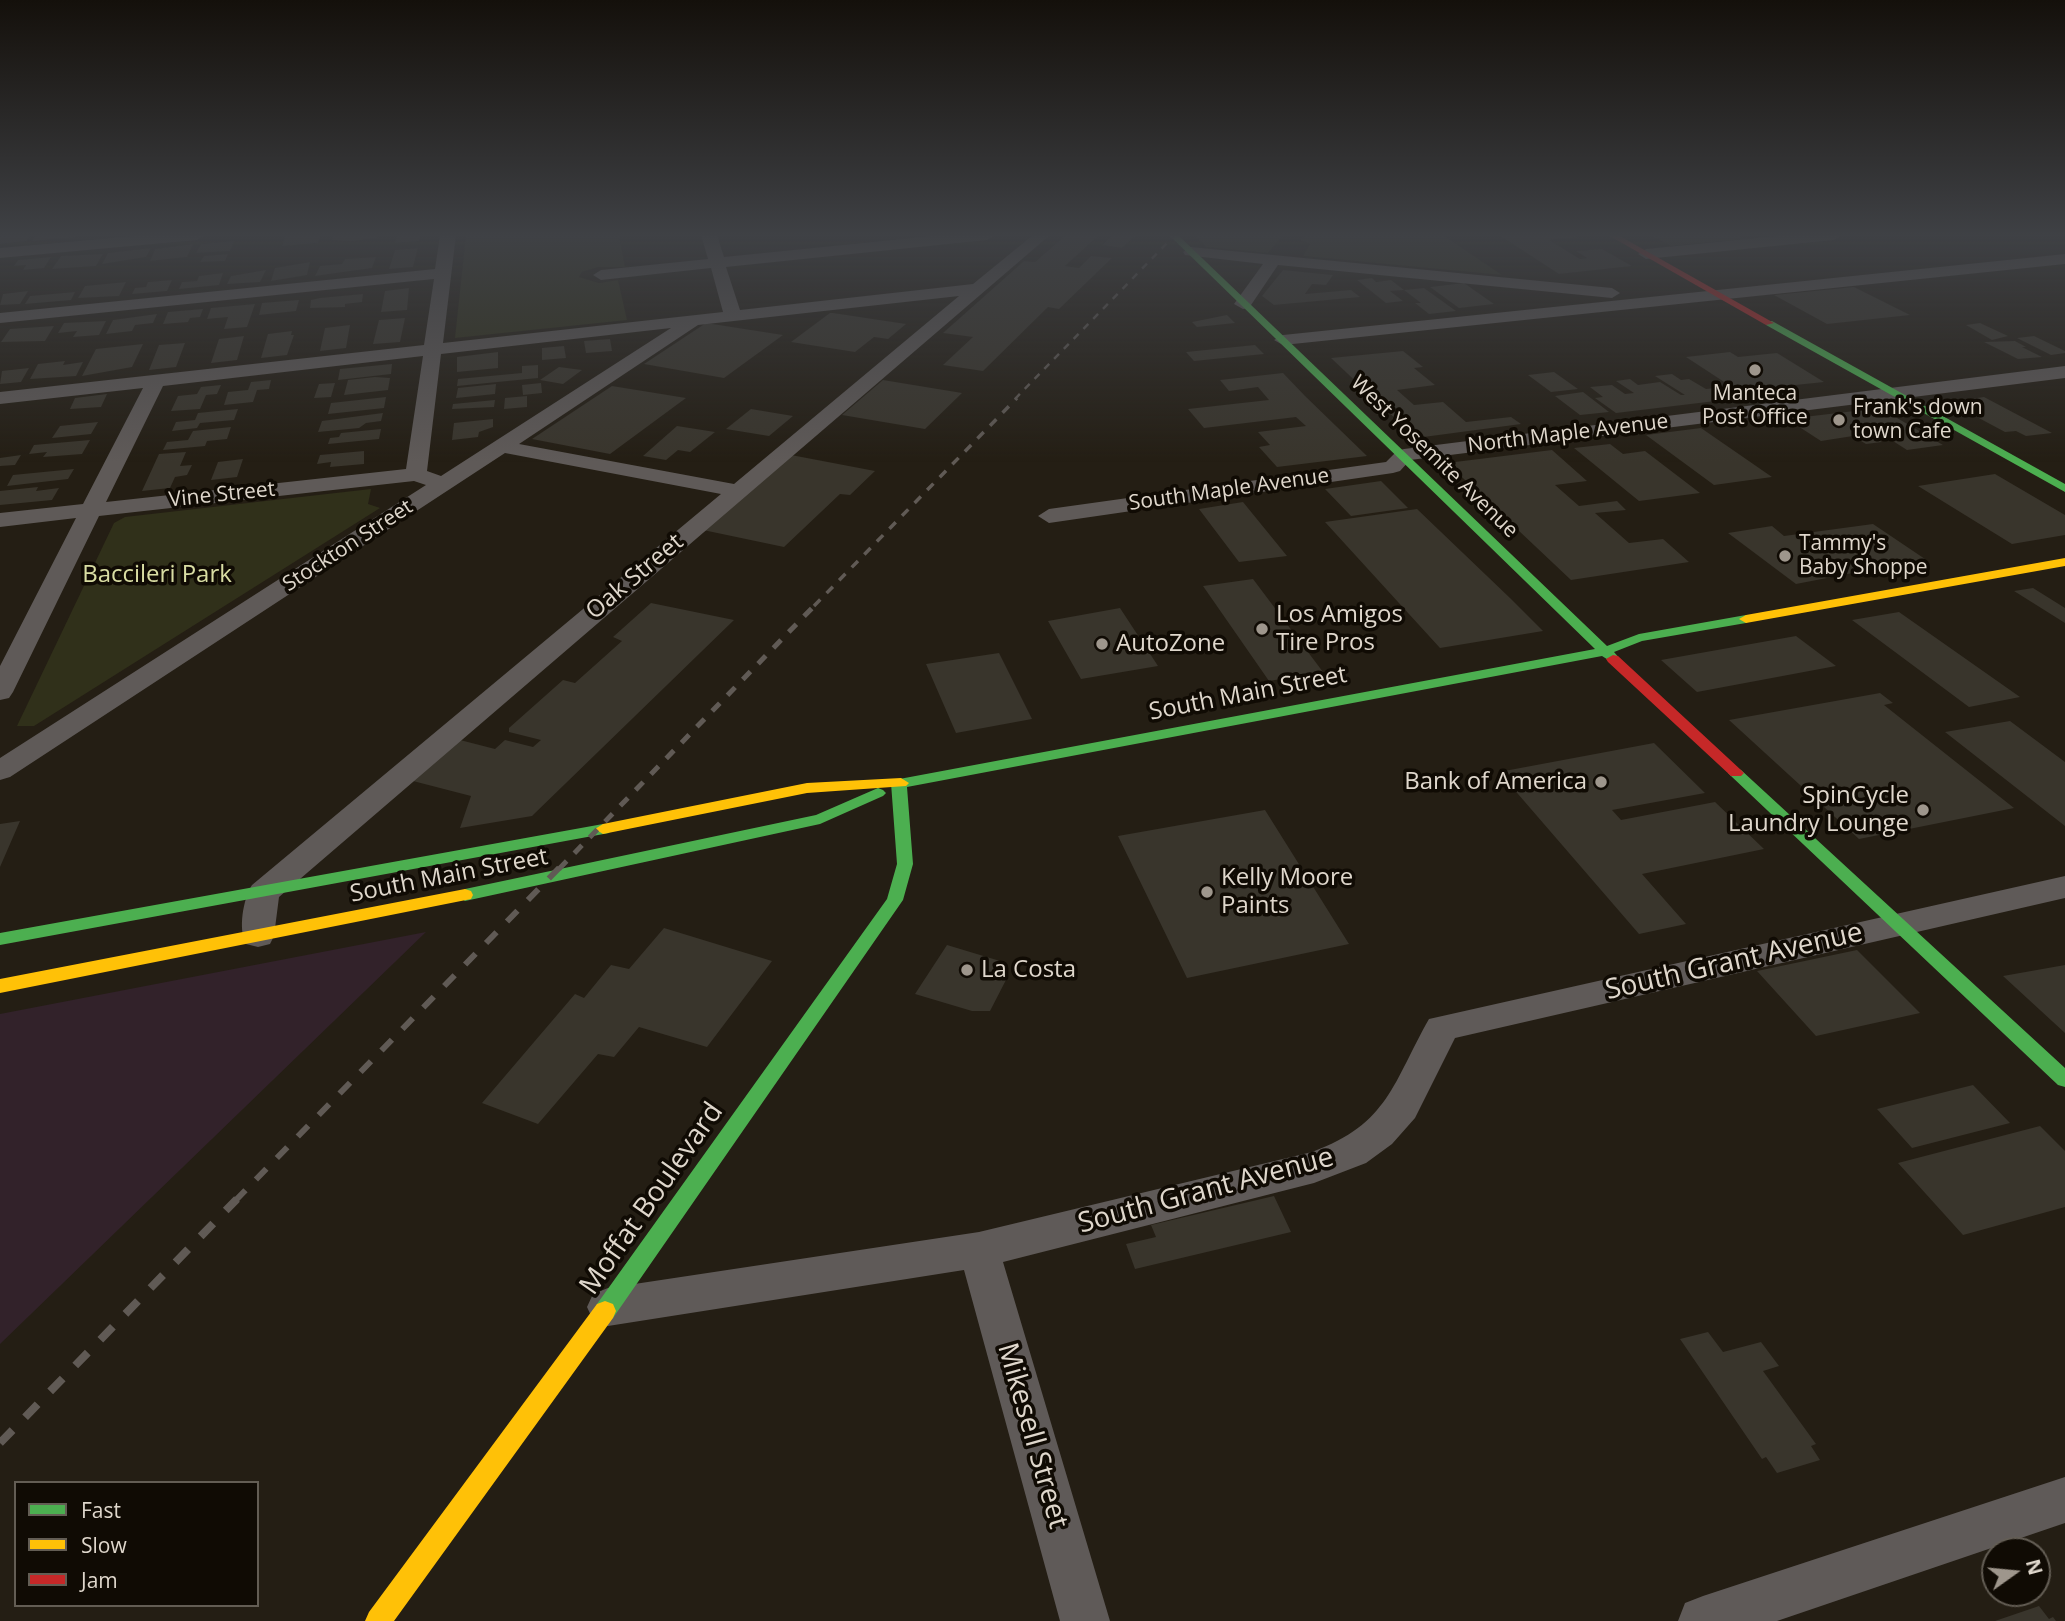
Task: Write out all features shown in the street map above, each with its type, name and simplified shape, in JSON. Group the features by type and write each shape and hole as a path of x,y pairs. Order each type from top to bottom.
{"main road":[{"name":"West Yosemite Avenue","path":"1257,311 1283,340 1605,651 2065,1080"},
{"path":"1746,311 2065,489"},
{"name":"South Main Street","path":"0,939 263,892 807,788 899,783 1605,651 1640,638 2065,562"},
{"name":"South Main Street","path":"0,986 548,879 820,819 899,783"},
{"name":"Moffat Boulevard","path":"378,1621 608,1307 895,900 905,864 899,783"}],"street":[{"path":"0,318 74,311"},
{"path":"416,474 438,311"},
{"path":"731,311 733,316"},
{"path":"0,397 781,311"},
{"name":"Oak Street","path":"263,892 950,311"},
{"path":"1283,340 1573,311"},
{"name":"Stockton Street","path":"0,771 695,320"},
{"name":"North Maple Avenue","path":"1404,455 2065,372"},
{"path":"0,692 156,380"},
{"path":"503,447 738,491"},
{"name":"South Maple Avenue","path":"1049,516 1392,467 1404,455"},
{"name":"Vine Street","path":"0,520 416,474 443,484"},
{"path":"1900,924 2065,887"},
{"path":"258,936 263,892"},
{"name":"South Grant Avenue","path":"608,1307 979,1250 1314,1167 1363,1146 1394,1120 1421,1076 1441,1028 1900,924"},
{"name":"Mikesell Street","path":"979,1250 1085,1621"},
{"path":"1703,1621 2065,1500"}],"shaded area":[{"path":"426,932 0,1344 0,1014"}],"green space":[{"path":"458,311 625,311 627,320 455,338"},
{"name":"Baccileri Park","path":"371,489 368,504 380,508 34,726 17,726 114,523 125,517"}],"building":[{"path":"202,311 200,317 190,318 188,322 163,324 168,312"},
{"path":"210,311 253,311 247,327 224,329 228,317 207,319"},
{"path":"260,311 296,311 296,311 259,315"},
{"path":"968,311 1044,311 983,371 943,365 973,337 943,333"},
{"path":"1425,311 1456,311 1429,314"},
{"path":"1803,311 1901,311 1910,315 1827,324"},
{"path":"830,313 906,324 888,339 874,337 855,352 791,342"},
{"path":"157,314 153,323 135,325 132,331 106,334 113,320"},
{"path":"1227,315 1235,323 1197,327 1192,322"},
{"path":"405,318 400,342 373,344 379,320"},
{"path":"106,321 99,335 73,337 77,331 58,333 64,323"},
{"path":"706,323 783,335 724,378 644,364"},
{"path":"1980,323 2008,336 1992,340 1966,325"},
{"path":"350,325 346,348 320,351 325,328"},
{"path":"54,326 45,341 1,342 10,329"},
{"path":"292,331 291,335 294,335 287,355 261,358 268,334"},
{"path":"244,336 237,360 211,363 219,339"},
{"path":"2034,336 2065,353 2051,355 2017,338"},
{"path":"610,339 612,351 586,353 584,341"},
{"path":"2015,341 2042,357 2018,359 1984,342"},
{"path":"185,343 176,367 149,370 159,345"},
{"path":"143,344 132,367 82,376 96,349"},
{"path":"1255,345 1264,354 1194,361 1186,352"},
{"path":"564,346 566,358 542,360 542,348"},
{"path":"1403,351 1423,367 1414,368 1435,385 1397,390 1414,405 1443,402 1466,422 1511,417 1521,424 1416,438 1331,358"},
{"path":"498,352 498,368 457,372 457,357"},
{"name":"Manteca Post Office","path":"1730,352 1738,357 1777,353 1824,382 1738,391 1686,357"},
{"path":"65,361 63,365 83,362 76,376 30,379 38,364"},
{"path":"392,364 391,374 338,380 340,369"},
{"path":"538,365 538,378 457,386 458,379 522,373 522,366"},
{"path":"559,367 582,370 563,384 540,380"},
{"path":"29,368 21,382 0,384 2,371"},
{"path":"1554,372 1578,389 1551,392 1528,375"},
{"path":"1283,373 1367,456 1277,467 1259,447 1270,445 1258,432 1306,426 1296,417 1204,428 1188,409 1269,400 1258,387 1229,391 1220,380"},
{"path":"1672,374 1681,380 1689,379 1706,389 1715,388 1732,399 1616,413 1595,398 1603,397 1590,387 1612,385 1625,394 1634,393 1616,381 1630,379 1638,385 1660,382 1685,395 1655,376"},
{"path":"390,378 388,390 344,395 348,380"},
{"path":"271,380 269,389 257,390 253,402 224,405 228,392 248,390 251,382"},
{"path":"883,380 962,393 925,429 842,415"},
{"path":"335,383 331,397 314,398 319,384"},
{"path":"541,383 542,393 523,395 522,385"},
{"path":"496,384 495,394 456,398 458,388"},
{"path":"221,385 217,394 206,395 200,409 171,411 178,396 197,394 201,387"},
{"path":"612,386 686,398 610,454 532,439"},
{"path":"1583,392 1609,412 1580,415 1555,396"},
{"path":"107,394 101,407 70,409 75,398"},
{"path":"527,396 527,407 504,409 505,398"},
{"path":"386,397 384,408 328,414 331,403"},
{"path":"1984,397 2052,433 2026,436 2016,431 2005,432 1949,402"},
{"path":"495,400 494,407 452,409 453,404"},
{"path":"1880,408 1943,445 1907,450 1882,434 1870,435 1882,442 1866,444 1853,436 1821,441 1787,419"},
{"path":"238,409 234,420 200,423 197,428 172,431 176,422 195,420 198,413"},
{"path":"751,409 793,416 769,436 726,429"},
{"path":"383,413 381,421 366,423 359,428 318,432 322,421"},
{"path":"493,419 493,427 479,432 478,437 452,440 454,423"},
{"path":"98,422 91,434 52,438 60,426"},
{"path":"677,426 715,432 690,452 678,450 666,460 643,456"},
{"path":"231,427 227,439 207,441 205,446 163,450 167,442 188,440 193,431"},
{"path":"1701,428 1772,477 1714,485 1646,435"},
{"path":"381,429 379,439 328,444 330,438 339,437 341,433"},
{"path":"90,440 82,454 43,457 47,452 29,454 34,445"},
{"path":"1610,444 1623,454 1645,451 1700,493 1639,501 1574,448"},
{"path":"1552,450 1587,481 1555,485 1579,506 1617,501 1626,510 1595,513 1629,543 1663,539 1689,562 1571,580 1447,463"},
{"path":"364,451 364,464 330,467 331,462 317,464 320,455"},
{"path":"186,452 180,466 192,465 187,475 175,477 170,488 142,491 159,454"},
{"path":"21,455 15,465 0,466 0,458"},
{"path":"791,455 875,471 850,495 840,494 784,547 703,530"},
{"path":"243,459 237,477 211,480 218,462"},
{"path":"74,469 68,479 7,486 13,475"},
{"path":"1995,474 2065,515 2065,535 2012,544 1918,486"},
{"path":"1381,481 1408,508 1351,516 1325,489"},
{"path":"38,487 36,491 59,488 52,500 0,505 0,491"},
{"path":"1243,502 1287,556 1239,562 1199,509"},
{"path":"1417,509 1543,631 1440,648 1325,522"},
{"path":"1873,524 1925,559 1796,584 1728,533 1772,526 1784,536"},
{"name":"Los Amigos Tire Pros","path":"1253,579 1323,672 1269,681 1203,586"},
{"path":"2033,588 2065,608 2065,623 2014,591"},
{"path":"651,603 734,620 532,816 460,828 471,796 413,781 460,740 495,749 505,740 533,747 541,740 509,732 509,728 563,680 575,683 622,641 613,637"},
{"name":"AutoZone","path":"1120,608 1158,666 1081,679 1048,621"},
{"path":"1899,612 2020,697 1969,707 1852,620"},
{"path":"1796,636 1836,666 1697,692 1661,660"},
{"path":"999,653 1032,719 956,733 926,664"},
{"path":"1880,693 1893,703 1884,705 2014,808 1859,839 1729,720"},
{"path":"2010,721 2065,762 2065,826 1945,732"},
{"path":"1654,743 1705,793 1612,810 1621,820 1715,802 1764,849 1642,874 1686,924 1639,934 1499,772"},
{"path":"1265,810 1349,944 1187,978 1118,836"},
{"path":"20,821 0,867 0,824"},
{"path":"664,928 772,961 707,1047 639,1027 614,1057 598,1054 538,1124 482,1103 575,994 584,998 611,965 629,969"},
{"name":"La Costa","path":"947,945 1000,961 1007,978 990,1011 972,1011 915,994"},
{"path":"1857,950 1920,1013 1816,1036 1757,971"},
{"path":"2065,965 2065,1033 2003,976"},
{"path":"1973,1085 2010,1123 1912,1148 1877,1109"},
{"path":"2040,1126 2065,1151 2065,1207 1963,1235 1898,1163"},
{"path":"1274,1196 1291,1232 1135,1269 1126,1244 1156,1237 1151,1225"},
{"path":"1708,1332 1723,1352 1761,1342 1779,1366 1763,1371 1816,1444 1811,1446 1820,1460 1777,1473 1766,1457 1762,1459 1680,1339"},
{"path":"2040,1607 2049,1619 2053,1617 2056,1621 1995,1621"}],"railway":[{"path":"1015,399 1101,311"},
{"path":"814,606 1017,398"},
{"path":"559,869 815,605"},
{"path":"235,1201 560,867"},
{"path":"0,1443 237,1199"}],"traffic: fast":[{"path":"1252,311 1613,659"},
{"path":"1769,323 2065,489"},
{"path":"901,783 1605,651 1639,638 1746,619"},
{"path":"1736,773 2065,1080"},
{"path":"605,1311 895,900 905,864 899,783"},
{"path":"465,895 820,819 878,793"},
{"path":"0,939 603,829"}],"traffic: slow":[{"path":"1746,619 2065,562"},
{"path":"603,829 807,788 901,783"},
{"path":"0,986 465,895"},
{"path":"378,1621 605,1311"}],"traffic: jam":[{"path":"1747,311 1769,323"},
{"path":"1613,659 1736,773"}],"place":[{"name":"Manteca Post Office","path":"1755,370"},
{"name":"Frank's down town Cafe","path":"1839,420"},
{"name":"Tammy's Baby Shoppe","path":"1785,556"},
{"name":"Los Amigos Tire Pros","path":"1262,629"},
{"name":"AutoZone","path":"1102,644"},
{"name":"Bank of America","path":"1601,782"},
{"name":"SpinCycle Laundry Lounge","path":"1923,810"},
{"name":"Kelly Moore Paints","path":"1207,892"},
{"name":"La Costa","path":"967,970"}]}
